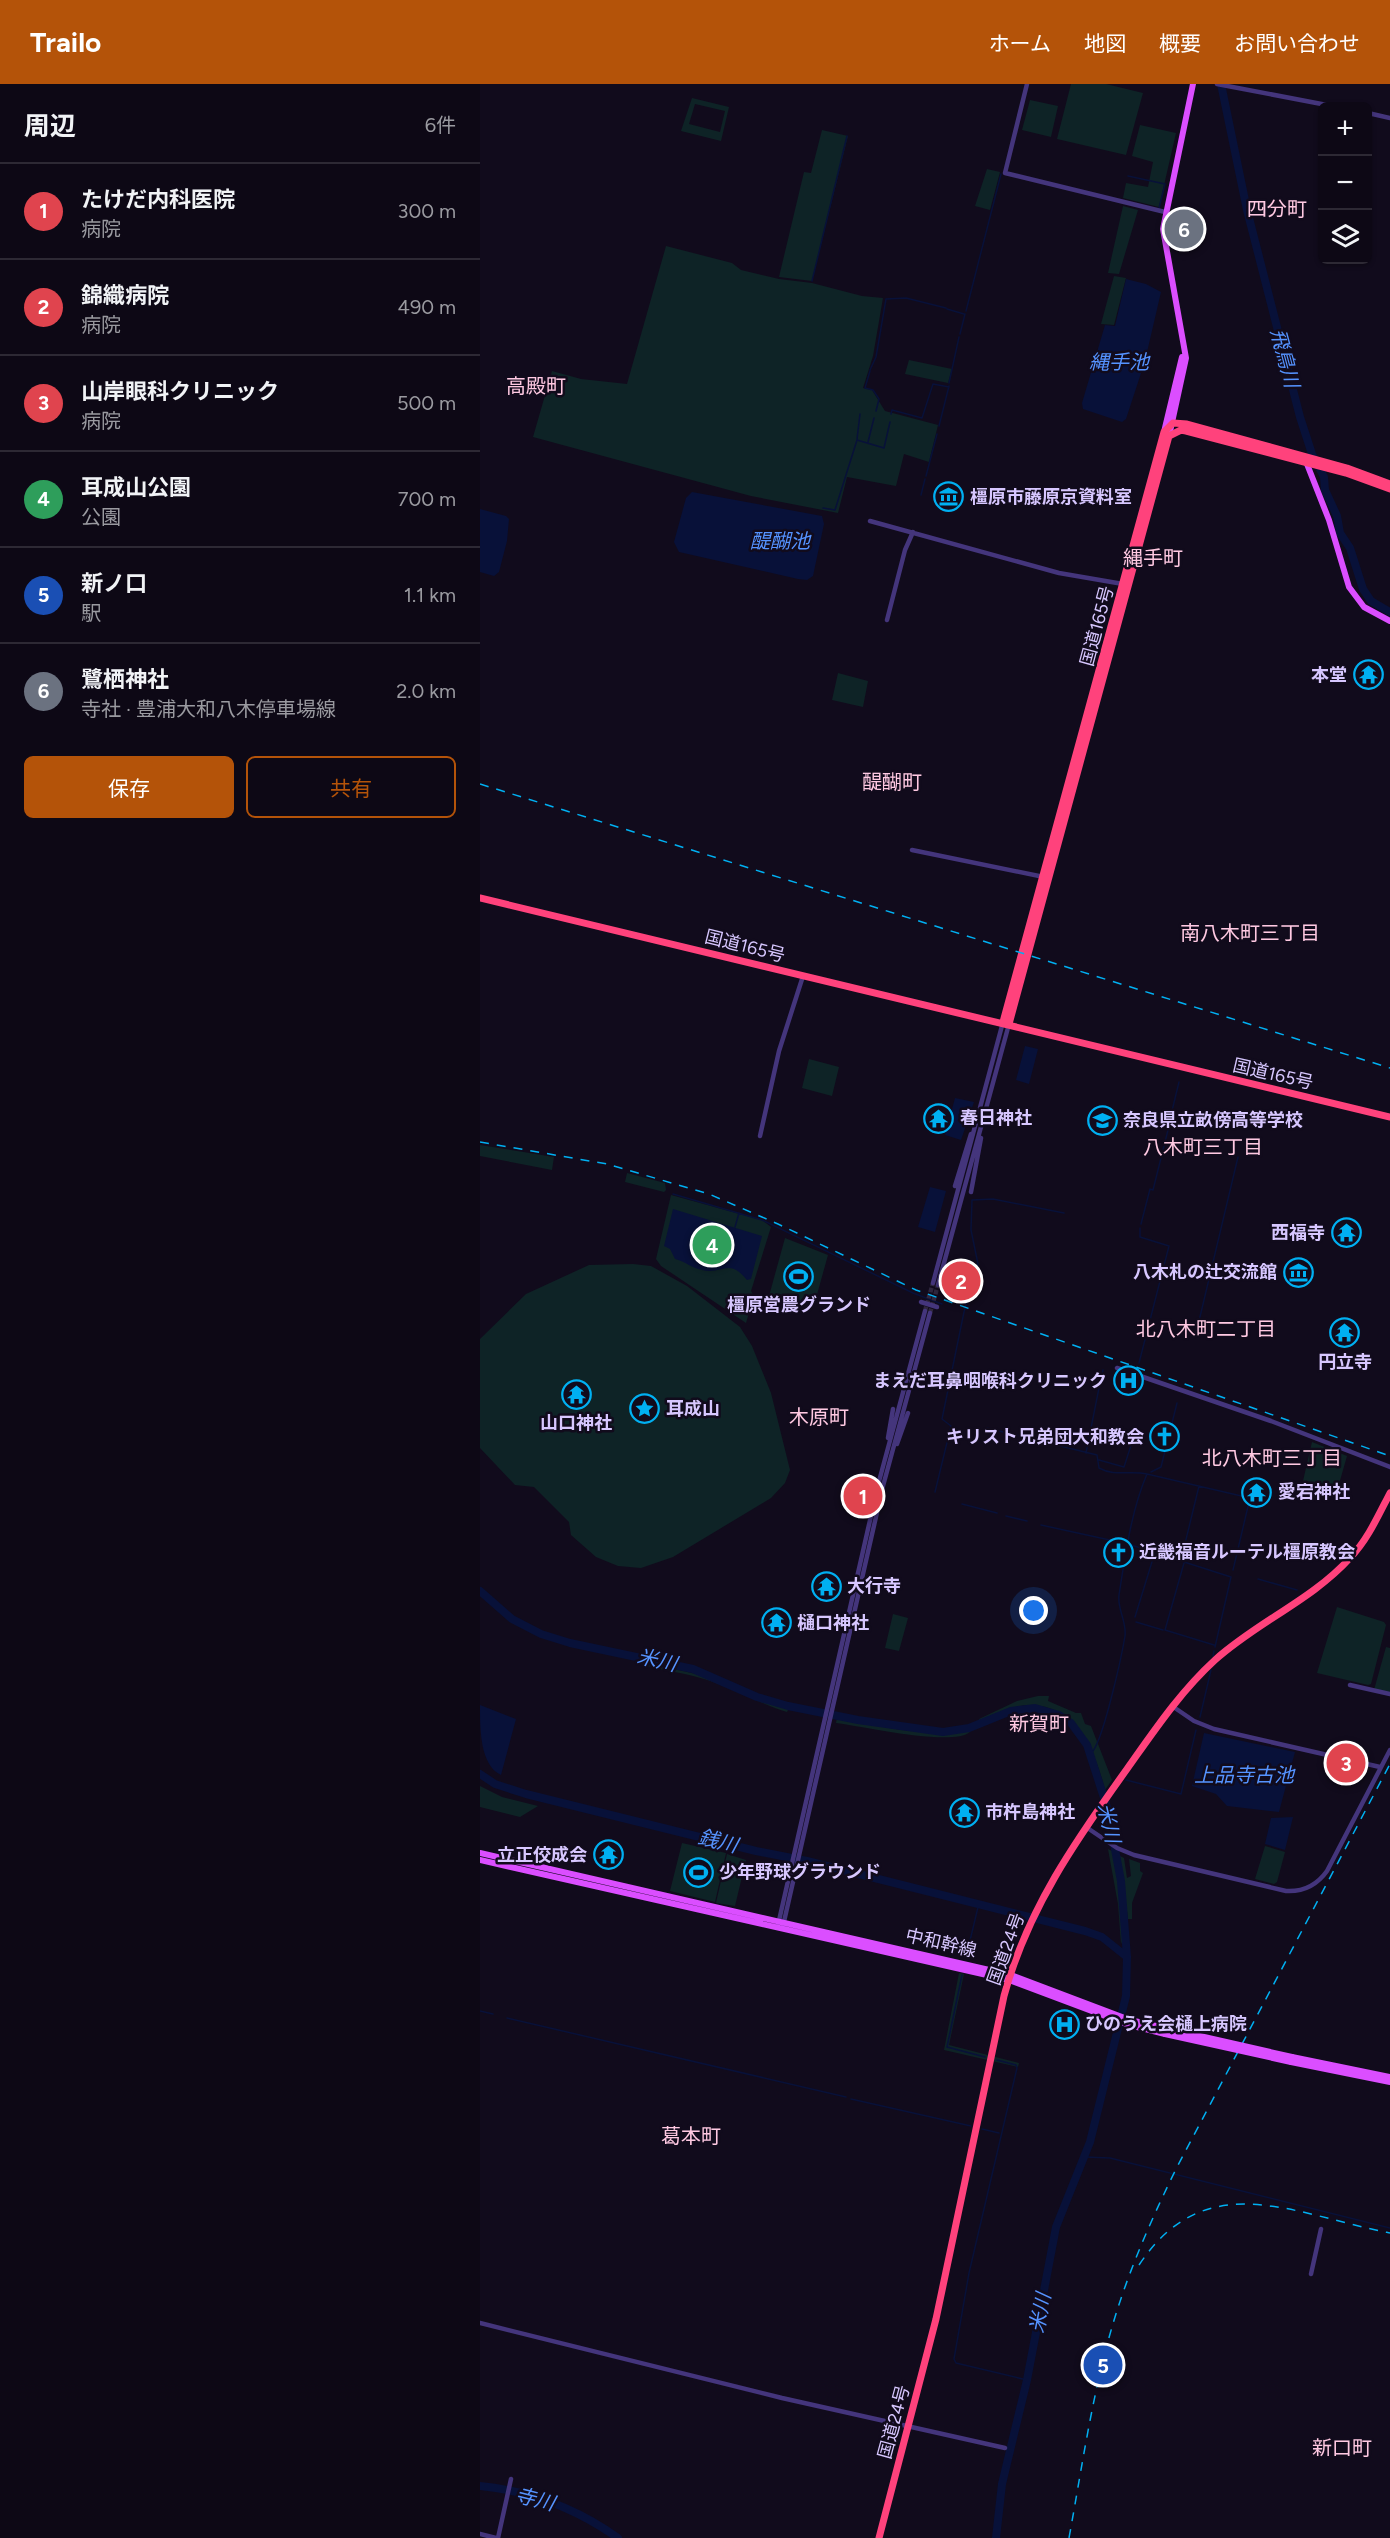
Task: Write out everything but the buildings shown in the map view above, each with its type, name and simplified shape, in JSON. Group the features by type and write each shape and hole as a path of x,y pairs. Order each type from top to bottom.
{"highway":[{"path":"1173,423 1390,484"},
{"name":"国道165号","path":"1006,1023 1042,877 1123,584 1166,434 1173,423"},
{"path":"1166,434 1184,427"},
{"path":"1205,432 1228,430"},
{"path":"1205,432 1225,446"},
{"name":"国道165号","path":"1006,1023 1069,809 1166,434"},
{"path":"1326,465 1390,489"},
{"path":"1053,879 1069,809"},
{"name":"国道165号","path":"480,898 1390,1117"},
{"name":"国道24号","path":"879,2538 936,2319 1010,1978 1034,1914 1057,1872 1086,1827 1172,1706 1233,1644 1324,1582 1344,1564 1364,1541 1390,1493"}],"main road":[{"path":"1166,434 1185,370 1184,342 1165,252 1165,212 1192,84"},
{"path":"1172,412 1173,423"},
{"path":"1172,412 1184,427"},
{"path":"1306,459 1329,520 1349,587 1364,607 1378,617 1390,621"},
{"name":"中和幹線","path":"480,1853 1010,1978 1126,2021 1390,2082"},
{"name":"中和幹線","path":"480,1860 781,1925"},
{"name":"中和幹線","path":"1292,2059 1390,2077"}],"street":[{"path":"1028,84 1005,173 1165,212"},
{"path":"1217,84 1318,103"},
{"path":"1254,84 1255,91"},
{"path":"1372,114 1390,118"},
{"path":"870,521 1059,573 1123,584"},
{"path":"887,620 905,550 913,532"},
{"path":"912,850 1042,877"},
{"path":"760,1136 779,1051 803,976"},
{"path":"1006,1023 983,1124 935,1284 979,1116 1006,1023"},
{"path":"955,1186 965,1149 979,1116"},
{"path":"971,1192 983,1124"},
{"path":"921,1302 938,1307"},
{"path":"781,1925 889,1455 927,1312"},
{"path":"1117,1368 1272,1421 1390,1467"},
{"path":"889,1455 892,1409"},
{"path":"889,1455 908,1413"},
{"path":"1350,1685 1390,1694"},
{"path":"1172,1706 1194,1721 1214,1729 1380,1767"},
{"path":"1086,1827 1123,1851 1148,1859 1286,1891 1304,1889 1319,1880 1327,1871 1390,1749"},
{"path":"1311,2274 1321,2229"},
{"path":"480,2323 782,2398 1005,2448"},
{"path":"480,2535 497,2538 511,2480"}],"green space":[{"path":"1071,84 1106,84 1143,93 1126,155 1057,139"},
{"path":"692,98 729,107 721,141 681,131","holes":["695,104 725,111 720,132 689,124"]},
{"path":"1030,100 1058,106 1051,137 1022,130"},
{"path":"1140,125 1176,133 1159,207 1123,198 1126,183 1148,187 1153,162 1132,156"},
{"path":"822,130 848,136 812,281 779,277 804,172 811,173"},
{"path":"987,169 1000,172 990,210 975,206"},
{"path":"1123,206 1138,210 1119,274 1108,273"},
{"path":"666,246 732,263 741,270 779,279 812,283 862,296 883,298 873,356 863,388 872,390 885,411 938,425 929,462 904,454 896,486 847,477 838,513 751,496 533,437 552,371 581,379 627,384"},
{"path":"1114,276 1126,278 1114,325 1101,324"},
{"path":"909,360 952,369 948,383 905,374"},
{"path":"838,673 868,681 863,707 832,700"},
{"path":"809,1059 839,1067 832,1096 802,1088"},
{"path":"480,1145 554,1157 552,1170 480,1156"},
{"path":"627,1173 665,1183 666,1190 664,1192 625,1182"},
{"path":"671,1195 762,1220 771,1227 751,1291 754,1296 746,1323 661,1266 656,1259"},
{"name":"橿原営農グランド","path":"785,1238 828,1255 813,1309 769,1296"},
{"path":"589,1265 651,1266 687,1286 740,1327 752,1346 771,1393 790,1470 785,1483 771,1498 673,1557 641,1568 618,1566 596,1557 571,1535 569,1522 534,1487 515,1485 480,1448 480,1339 526,1294"},
{"path":"1312,1442 1347,1456 1337,1491 1303,1481"},
{"path":"1337,1607 1384,1622 1386,1625 1371,1684 1317,1673"},
{"path":"893,1614 908,1618 899,1651 885,1648"},
{"path":"1386,1647 1390,1648 1390,1694 1374,1690"},
{"path":"639,1661 705,1676 757,1700 789,1708 787,1712 766,1704 715,1683 640,1664"},
{"path":"1049,1696 1048,1701 1081,1713 1085,1724 1091,1726 1112,1780 1105,1790 1090,1747 1082,1734 1061,1714 1047,1707 1024,1705 978,1723 979,1719 1017,1701"},
{"path":"837,1718 920,1732 970,1730 970,1732 960,1736 927,1737 836,1723"},
{"path":"480,1786 502,1797 538,1806 520,1817 480,1807"},
{"name":"少年野球グラウンド","path":"682,1843 726,1853 715,1902 670,1891"},
{"path":"1265,1846 1285,1852 1277,1882 1274,1884 1255,1879"},
{"path":"1108,1849 1114,1852 1123,1900 1124,1926 1121,1944 1118,1904"},
{"path":"727,1854 746,1860 735,1906 716,1903"},
{"path":"1120,1856 1124,1858 1127,1878 1131,1876 1129,1859 1140,1863 1140,1871 1143,1873 1132,1903 1132,1919 1128,1919"},
{"path":"959,1973 964,1974 949,2045 1019,2063 1018,2067 944,2050"}],"water":[{"name":"縄手池","path":"1126,279 1146,284 1161,292 1145,361 1126,419 1122,422 1083,409 1082,403 1105,325 1115,326"},
{"name":"醍醐池","path":"692,492 822,516 824,524 813,576 807,580 798,579 679,552 674,542 686,498"},
{"path":"480,509 506,516 509,519 507,541 499,572 494,576 480,572"},
{"path":"1025,1046 1038,1049 1029,1084 1016,1080"},
{"path":"955,1098 974,1102 961,1140 945,1135"},
{"path":"930,1187 946,1191 935,1232 918,1227"},
{"path":"673,1209 762,1236 751,1279 747,1280 735,1269 702,1270 675,1259 670,1249 664,1246"},
{"path":"480,1705 516,1719 501,1775 494,1770 485,1755 481,1735"},
{"name":"上品寺古池","path":"1204,1733 1295,1752 1279,1812 1227,1806 1216,1794 1192,1786"},
{"path":"1293,1817 1285,1850 1265,1844 1271,1818"}],"waterway":[{"name":"飛鳥川","path":"1221,84 1247,210 1300,417 1312,454 1324,477 1325,490 1337,516 1340,533 1350,548 1363,589 1371,601 1390,612"},
{"path":"812,281 847,136"},
{"path":"966,311 1001,174"},
{"path":"1128,176 1165,184 1159,208"},
{"path":"870,370 876,357 886,299 906,298 946,308"},
{"path":"947,309 964,314"},
{"path":"960,334 965,314"},
{"path":"949,383 959,337"},
{"path":"870,371 865,388 873,390 879,399 876,411"},
{"path":"891,414 892,410 922,418 933,384 949,387"},
{"path":"939,426 949,386"},
{"path":"857,439 860,414"},
{"path":"868,442 874,418"},
{"path":"823,508 835,510 857,440 884,448 890,422"},
{"path":"926,476 937,434"},
{"path":"921,495 925,479"},
{"path":"1170,1119 1179,1082"},
{"path":"1141,1224 1150,1189 1153,1190 1168,1130"},
{"path":"1199,1321 1238,1157"},
{"path":"673,1194 762,1220 913,1293 942,1304"},
{"path":"935,1492 951,1426 942,1419 964,1312 978,1264 971,1230 972,1200 993,1199 1064,1213"},
{"path":"735,1227 739,1213"},
{"path":"1139,1363 1169,1246 1140,1237 1140,1228"},
{"path":"1101,1378 1103,1370"},
{"path":"1086,1453 1100,1383"},
{"path":"1151,1472 1161,1467 1177,1403"},
{"path":"987,1428 1097,1455 1099,1468 1105,1471 1147,1474 1133,1519 1119,1595 1119,1605 1125,1626 1123,1646 1106,1719 1095,1748 1090,1754"},
{"path":"1099,1460 1124,1467 1135,1433"},
{"path":"1147,1474 1250,1498 1233,1570"},
{"path":"1181,1560 1199,1486"},
{"path":"962,1504 997,1513"},
{"path":"1006,1516 1027,1521"},
{"path":"1041,1525 1128,1544 1231,1577 1215,1647"},
{"path":"1135,1617 1155,1552"},
{"path":"1184,1563 1165,1630 1214,1645"},
{"path":"1258,1579 1297,1590"},
{"name":"米川","path":"480,1591 512,1619 541,1634 570,1643 693,1669 757,1697 788,1706 858,1720 943,1732 969,1728 1011,1711 1035,1708 1059,1715 1071,1723 1087,1745 1107,1807 1121,1881 1127,1957 1126,1996 1090,2142 1056,2227 1027,2380 1002,2484 996,2538"},
{"path":"1136,1622 1163,1630"},
{"path":"1213,1656 1214,1651"},
{"path":"1200,1717 1211,1670"},
{"path":"1126,1780 1181,1794 1196,1730"},
{"name":"銭川","path":"480,1774 495,1784 526,1794 756,1851 807,1861 1085,1931 1102,1937 1127,1957"},
{"path":"967,1953 979,1903"},
{"path":"962,1975 947,2047 985,2057"},
{"path":"480,2011 493,2014"},
{"path":"507,2018 846,2097"},
{"path":"997,2060 1016,2065 1017,2068 969,2273 954,2359 956,2363 1027,2380"},
{"path":"851,2099 971,2126"},
{"path":"982,2129 999,2133"},
{"path":"1085,2157 1110,2158 1390,2228"},
{"name":"寺川","path":"480,2486 518,2492 553,2503 586,2518 618,2538"}],"tunnel":[{"path":"925,1311 933,1283"},
{"path":"930,1313 938,1285"}],"railway":[{"path":"480,784 1390,1068"},
{"path":"480,1142 607,1164 709,1194 778,1224 916,1290 1390,1456"},
{"path":"1069,2538 1105,2353 1125,2286 1141,2246 1176,2169 1390,1764"},
{"path":"1139,2265 1165,2234 1193,2215 1223,2206 1254,2204 1286,2209 1390,2233"}],"place":[{"name":"鷺栖神社","path":"1184,229"},
{"name":"橿原市藤原京資料室","path":"949,497"},
{"name":"本堂","path":"1368,675"},
{"name":"春日神社","path":"939,1118"},
{"name":"奈良県立畝傍高等学校","path":"1102,1120"},
{"name":"西福寺","path":"1346,1233"},
{"name":"耳成山公園","path":"712,1245"},
{"name":"八木札の辻交流館","path":"1298,1272"},
{"name":"橿原営農グランド","path":"799,1276"},
{"name":"錦織病院","path":"961,1281"},
{"name":"円立寺","path":"1345,1333"},
{"name":"まえだ耳鼻咽喉科クリニック","path":"1128,1381"},
{"name":"山口神社","path":"576,1394"},
{"name":"耳成山","path":"645,1409"},
{"name":"キリスト兄弟団大和教会","path":"1165,1437"},
{"name":"愛宕神社","path":"1257,1492"},
{"name":"たけだ内科医院","path":"863,1496"},
{"name":"近畿福音ルーテル橿原教会","path":"1118,1552"},
{"name":"大行寺","path":"826,1586"},
{"name":"樋口神社","path":"776,1623"},
{"name":"山岸眼科クリニック","path":"1346,1763"},
{"name":"市杵島神社","path":"964,1812"},
{"name":"立正佼成会","path":"608,1855"},
{"name":"少年野球グラウンド","path":"698,1872"},
{"name":"ひのうえ会樋上病院","path":"1064,2024"},
{"name":"新ノ口","path":"1103,2365"}],"district":[{"name":"四分町","path":"1277,209"},
{"name":"高殿町","path":"536,386"},
{"name":"縄手町","path":"1153,558"},
{"name":"醍醐町","path":"892,782"},
{"name":"南八木町三丁目","path":"1250,933"},
{"name":"八木町三丁目","path":"1203,1147"},
{"name":"北八木町二丁目","path":"1206,1329"},
{"name":"木原町","path":"819,1417"},
{"name":"北八木町三丁目","path":"1272,1458"},
{"name":"新賀町","path":"1039,1724"},
{"name":"葛本町","path":"691,2136"},
{"name":"新口町","path":"1342,2448"}]}
